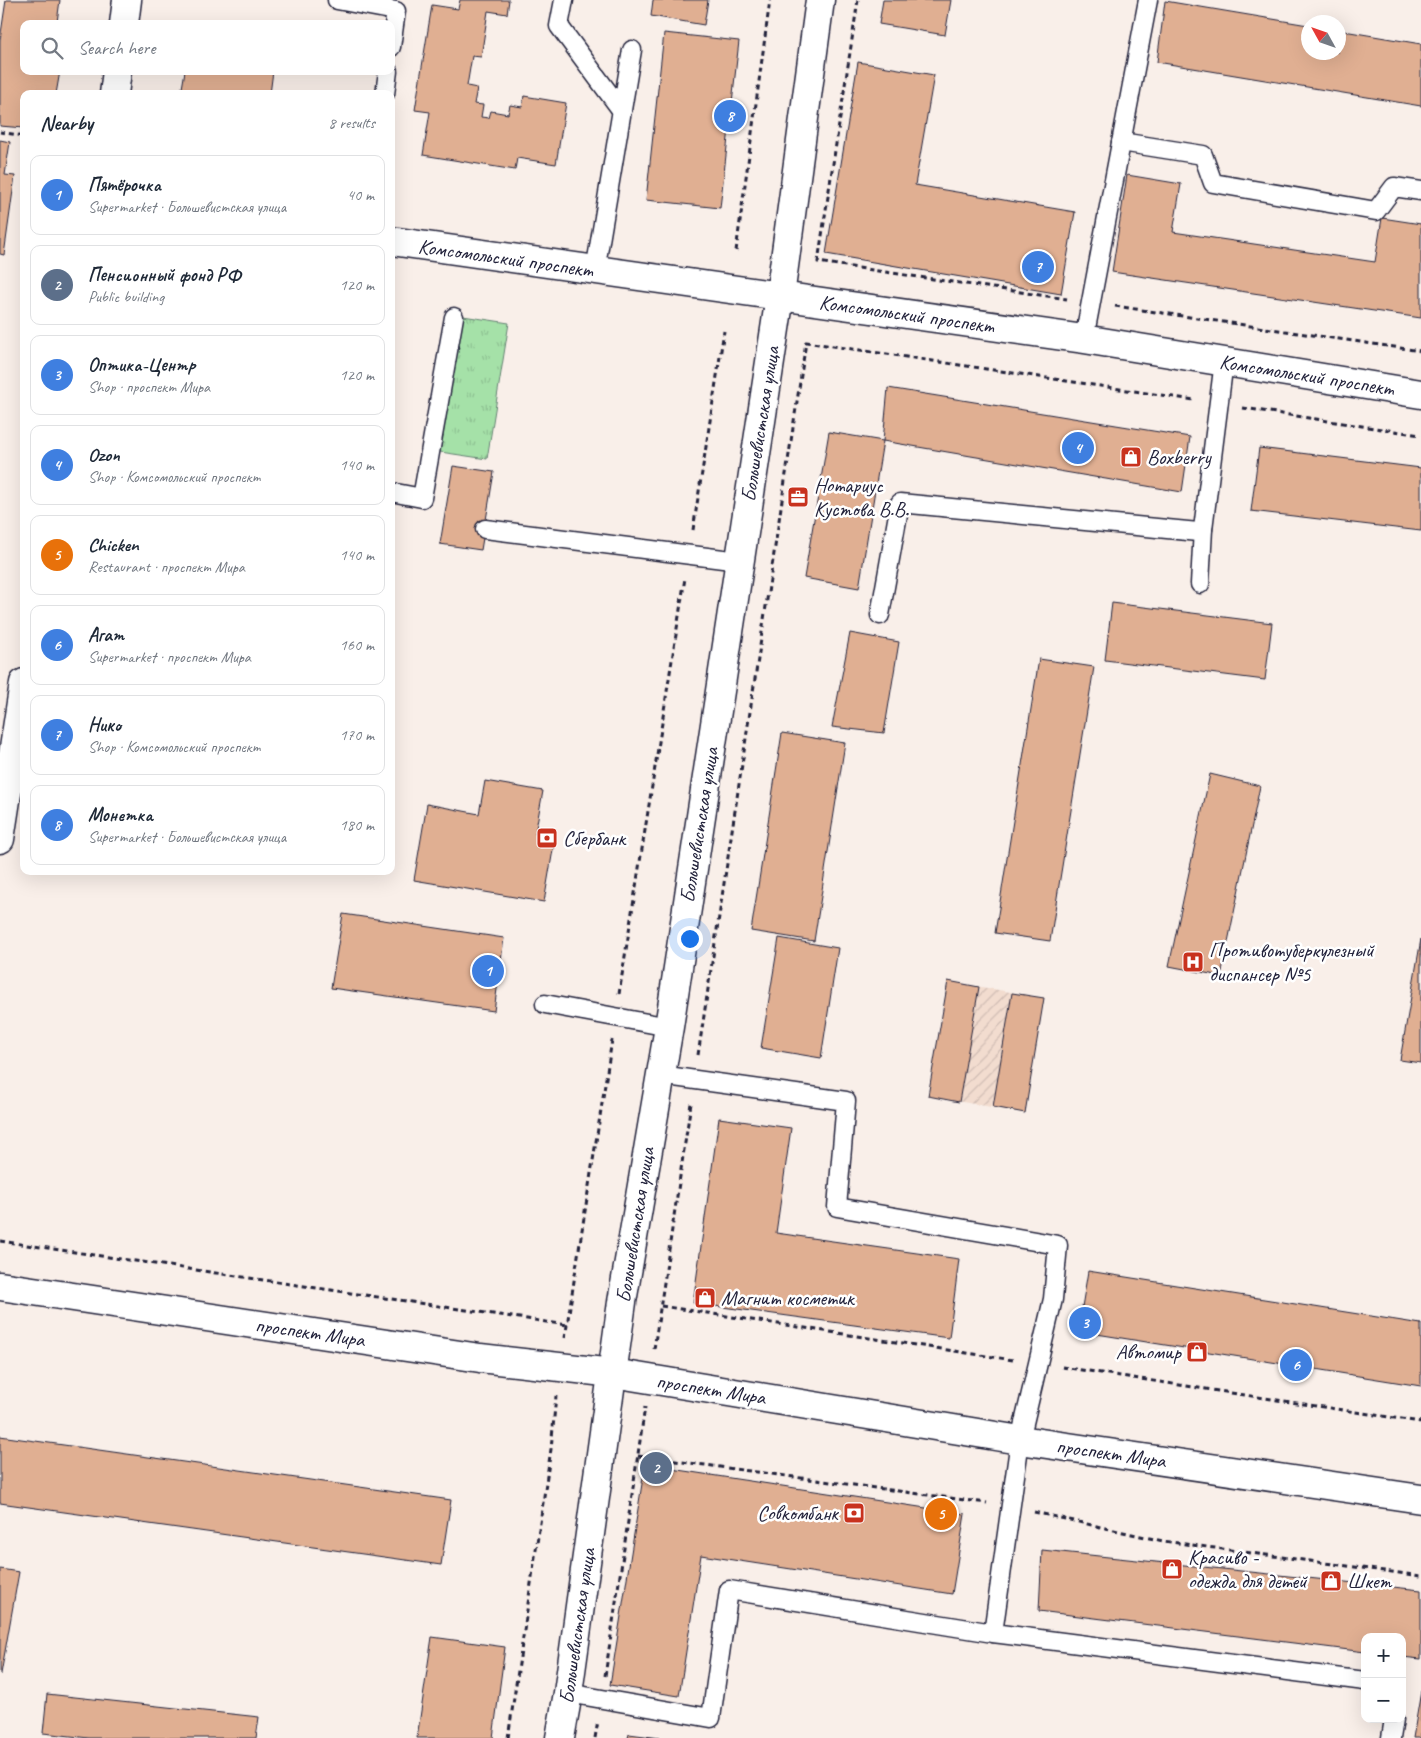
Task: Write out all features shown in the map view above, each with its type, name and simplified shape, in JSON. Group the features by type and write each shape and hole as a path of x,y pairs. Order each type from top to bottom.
{"street":[{"path":"124,20 127,0"},
{"name":"Большевистская улица","path":"560,1738 568,1693 622,1302 669,1026 780,296 820,0"},
{"path":"115,90 116,75"},
{"name":"Комсомольский проспект","path":"395,242 1084,339 1421,394"},
{"path":"0,839 20,709"},
{"name":"проспект Мира","path":"0,1286 470,1356 613,1373 1020,1440 1421,1499"}],"lane":[{"path":"337,0 396,11 395,20"},
{"path":"564,0 559,26 622,112"},
{"path":"1084,339 1148,0"},
{"path":"595,271 632,50"},
{"path":"386,90 387,75"},
{"path":"1121,142 1203,155 1213,183 1376,211 1394,188 1421,191"},
{"path":"395,493 422,498 454,317"},
{"path":"1200,584 1203,529 1224,361"},
{"path":"880,615 900,503 1198,532 1203,529"},
{"path":"484,529 739,561"},
{"path":"545,1004 669,1026"},
{"path":"660,1075 846,1101 838,1206 1058,1244 1053,1299 1020,1440 993,1633"},
{"path":"568,1693 710,1718 730,1590 993,1633 1361,1680"},
{"path":"1391,1738 1393,1723"}],"path":[{"path":"736,250 770,0"},
{"path":"858,0 818,262 1421,351"},
{"path":"0,132 20,135"},
{"path":"508,1738 551,1449 560,1367 724,331"},
{"path":"595,1738 806,342 1421,435"},
{"path":"0,1241 567,1324"}],"shaded area":[{"path":"948,981 1044,998 1025,1113 928,1096"}],"green space":[{"path":"463,316 509,323 487,459 440,452"}],"building":[{"path":"6,0 60,0 57,20 20,20 20,75 59,75 57,90 20,90 20,128 0,126 0,40"},
{"path":"460,0 509,0 507,14 488,11 481,57 472,56 467,86 477,88 474,104 483,105 481,117 489,118 491,111 508,114 510,105 522,107 524,96 566,103 556,164 517,158 515,170 423,155 430,112 415,110 432,5 458,9"},
{"path":"653,0 708,0 704,25 651,16"},
{"path":"883,0 951,0 945,35 879,24"},
{"path":"1165,1 1301,24 1301,60 1346,60 1346,31 1421,44 1421,106 1157,62"},
{"path":"664,33 739,41 720,208 646,200"},
{"path":"858,62 934,75 915,185 1075,212 1061,294 826,254"},
{"path":"184,75 272,75 271,90 182,90"},
{"path":"0,140 10,142 5,175 15,176 4,255 0,254"},
{"path":"1127,175 1181,184 1173,232 1375,262 1382,218 1421,224 1421,318 1112,272"},
{"path":"888,388 1190,437 1182,492 883,441"},
{"path":"829,432 883,441 859,588 804,578"},
{"path":"1259,448 1421,468 1421,531 1251,511"},
{"path":"453,466 494,472 481,550 440,544"},
{"path":"1112,603 1272,623 1265,680 1105,660"},
{"path":"850,633 899,642 884,733 832,727"},
{"path":"1039,659 1094,667 1050,941 995,933"},
{"path":"782,733 845,743 814,941 751,931"},
{"path":"1210,774 1260,786 1221,976 1169,966"},
{"path":"485,781 543,791 535,834 555,838 544,902 414,880 427,804 479,814"},
{"path":"343,914 504,938 494,1011 331,988"},
{"path":"779,938 838,948 821,1058 761,1048"},
{"path":"1421,939 1421,1063 1400,1060"},
{"path":"948,981 979,987 959,1102 928,1096"},
{"path":"1012,993 1044,998 1025,1113 993,1107"},
{"path":"719,1118 791,1128 776,1233 959,1259 949,1338 693,1303"},
{"path":"1088,1271 1421,1324 1421,1386 1078,1331"},
{"path":"0,1436 451,1500 441,1565 0,1503"},
{"path":"645,1465 965,1514 952,1594 701,1555 679,1696 610,1685"},
{"path":"1042,1550 1421,1590 1421,1659 1406,1657 1406,1633 1361,1633 1361,1651 1039,1611"},
{"path":"0,1569 19,1572 1,1674 0,1674"},
{"path":"432,1637 505,1647 493,1738 417,1738"},
{"path":"1421,1691 1421,1738 1413,1738"},
{"path":"47,1694 259,1717 256,1738 89,1738 43,1733"},
{"path":"629,1734 660,1738 628,1738"}],"place":[{"name":"Монетка","path":"730,116"},
{"name":"Нико","path":"1038,267"},
{"name":"Ozon","path":"1078,448"},
{"name":"Boxberry","path":"1131,457"},
{"name":"Нотариус Кустова В.В.","path":"798,497"},
{"name":"Сбербанк","path":"547,838"},
{"name":"Противотуберкулезный диспансер №5","path":"1193,962"},
{"name":"Пятёрочка","path":"488,971"},
{"name":"Магнит косметик","path":"705,1298"},
{"name":"Оптика-Центр","path":"1085,1323"},
{"name":"Автомир","path":"1197,1352"},
{"name":"Агат","path":"1296,1365"},
{"name":"Пенсионный фонд РФ","path":"656,1468"},
{"name":"Совкомбанк","path":"854,1513"},
{"name":"Chicken","path":"941,1514"},
{"name":"Красиво - одежда для детей","path":"1172,1569"},
{"name":"Шкет","path":"1331,1581"}]}
